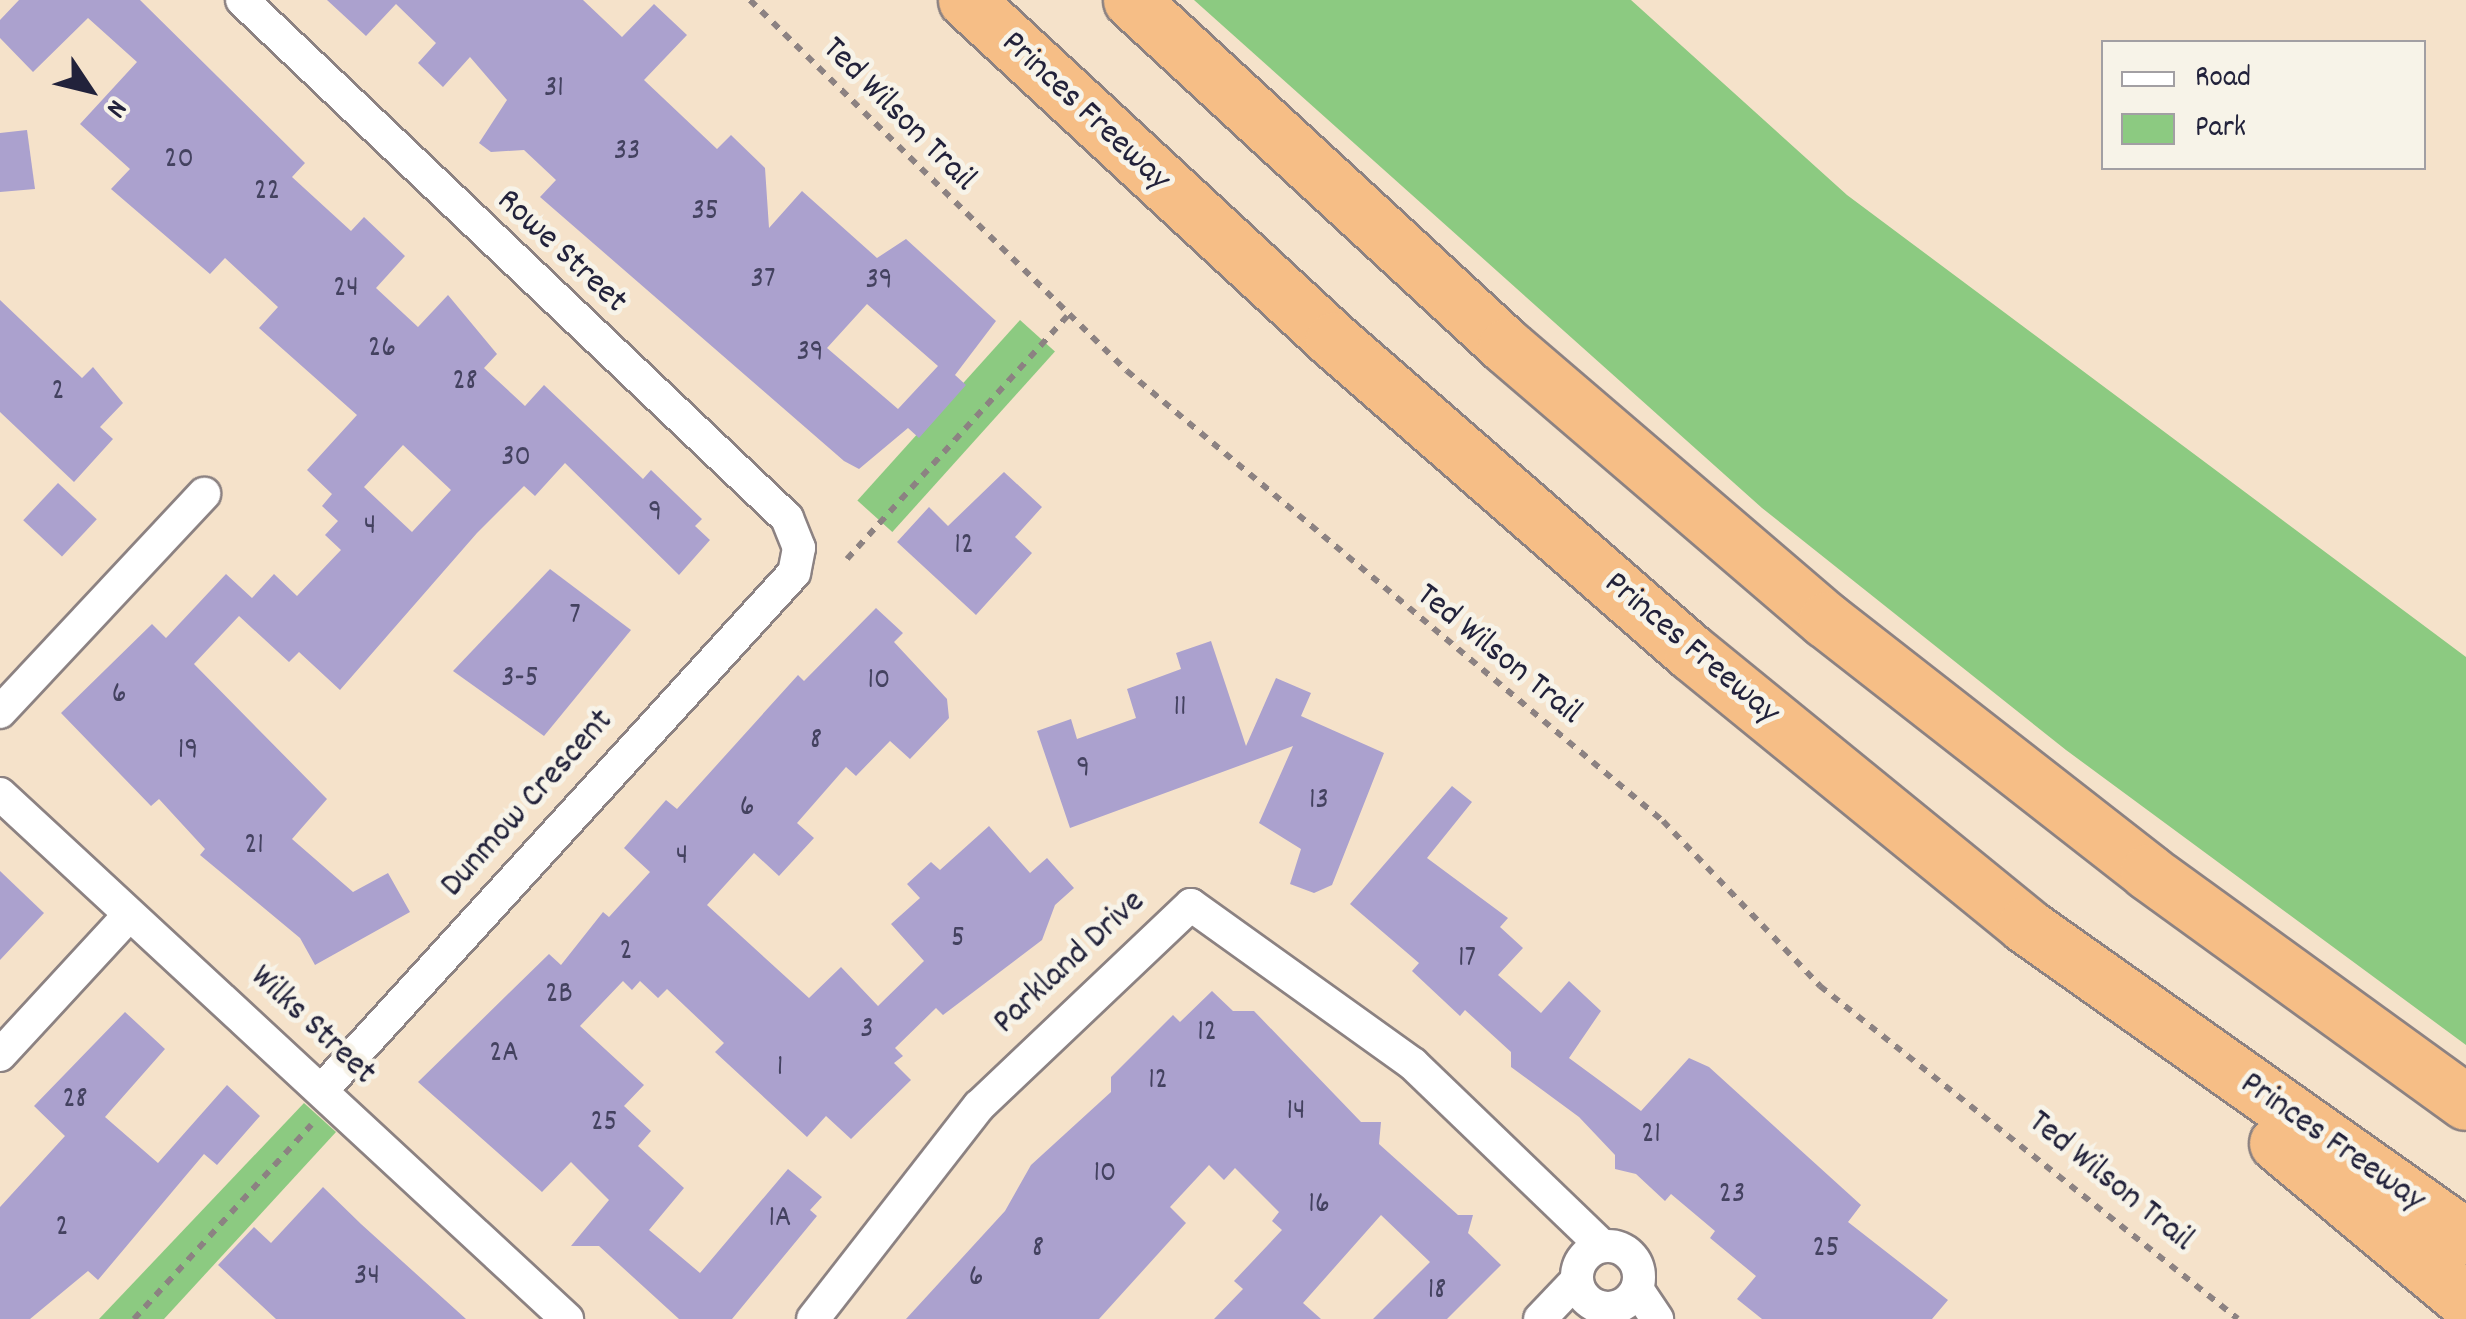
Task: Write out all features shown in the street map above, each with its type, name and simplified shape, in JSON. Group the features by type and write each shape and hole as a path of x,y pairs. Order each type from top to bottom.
{"highway":[{"name":"Princes Freeway","path":"966,0 1333,340 2025,925 2466,1238"},
{"path":"1131,0 1506,346 1826,620 2148,872 2466,1102"},
{"path":"2025,925 2466,1302"}],"street":[{"name":"Rowe Street","path":"242,0 787,518 799,548 794,572"},
{"path":"0,712 204,494"},
{"name":"Dunmow Crescent","path":"320,1103 794,572"},
{"name":"Wilks Street","path":"0,794 130,915 320,1103 567,1319"},
{"name":"Parkland Drive","path":"812,1319 979,1106 1192,905 1413,1064 1521,1171 1599,1292 1658,1319"},
{"path":"0,1055 130,915"},
{"path":"1540,1319 1599,1292"}],"path":[{"name":"Ted Wilson Trail","path":"750,0 1068,315 1327,547 1663,821 1853,1015 2238,1319"},
{"path":"847,560 1068,315"},
{"path":"134,1319 320,1103"}],"green space":[{"path":"1194,0 1631,0 1847,195 2466,657 2466,1045 2066,750 1762,508"},
{"path":"1020,320 1055,351 892,532 857,501"},
{"path":"304,1103 336,1132 164,1319 99,1319"}],"building":[{"path":"19,0 140,0 305,163 292,177 351,231 364,217 405,256 376,288 418,327 448,295 497,354 484,368 525,406 544,385 643,479 651,470 702,519 695,526 710,540 679,575 565,463 535,496 524,486 477,533 340,690 299,652 289,662 239,616 194,664 327,799 292,839 353,892 388,873 410,912 315,965 300,938 200,855 205,849 159,799 151,806 61,713 152,624 166,638 226,574 252,598 274,574 297,596 341,550 325,535 338,521 322,506 332,494 307,470 357,415 259,328 278,307 225,258 210,274 111,189 130,169 80,124 137,62 88,18 33,72 0,38 0,20","holes":["403,445 451,490 412,532 364,487"]},
{"path":"327,0 583,0 622,37 654,4 687,35 644,80 717,149 731,135 765,168 769,228 802,191 877,258 906,239 996,321 955,375 966,385 919,438 908,428 859,469 844,461 540,197 556,180 524,150 491,152 479,143 507,100 470,57 443,87 418,63 436,43 396,4 366,36","holes":["867,304 938,366 898,409 827,348"]},
{"path":"27,130 35,189 0,192 0,133"},
{"path":"0,300 82,378 93,367 123,403 100,427 113,439 74,482 0,412"},
{"path":"1004,472 1042,507 1015,537 1032,553 976,615 897,542 929,507 948,526"},
{"path":"58,483 97,519 62,556 23,520"},
{"path":"550,569 631,630 544,736 453,671"},
{"path":"876,608 903,633 894,642 947,699 949,718 910,759 890,741 856,776 846,767 797,823 814,838 779,876 754,853 707,905 809,998 841,967 878,1006 924,961 891,924 920,898 907,884 931,862 940,870 989,826 1030,873 1047,858 1074,888 1055,905 1042,940 943,1015 936,1008 895,1048 903,1056 894,1063 911,1080 851,1139 826,1116 807,1137 715,1052 724,1043 667,989 658,998 640,981 632,990 623,981 580,1026 644,1085 624,1106 651,1131 638,1146 684,1188 649,1230 700,1273 788,1169 822,1197 810,1210 817,1216 732,1319 679,1319 599,1246 571,1246 609,1200 571,1162 542,1192 418,1082 549,954 561,965 603,912 609,917 650,872 624,848 666,800 677,809 798,675 804,681"},
{"path":"1211,641 1246,746 1276,678 1311,693 1301,716 1384,753 1332,885 1314,893 1290,884 1301,849 1259,823 1293,746 1070,828 1037,731 1071,719 1077,739 1136,718 1127,689 1181,669 1176,653"},
{"path":"1452,786 1472,802 1427,858 1508,918 1500,927 1523,948 1498,975 1541,1013 1569,981 1601,1011 1569,1058 1641,1111 1689,1058 1709,1067 1861,1205 1848,1222 1948,1300 1932,1319 1762,1319 1737,1299 1756,1276 1710,1238 1715,1231 1671,1194 1665,1201 1636,1174 1615,1169 1615,1155 1579,1117 1511,1067 1511,1052 1465,1010 1460,1016 1412,971 1419,963 1350,904"},
{"path":"0,871 44,913 0,960"},
{"path":"1212,991 1233,1011 1254,1011 1361,1122 1381,1122 1379,1144 1458,1215 1473,1215 1468,1233 1501,1265 1447,1319 1373,1319 1430,1262 1381,1215 1303,1303 1321,1319 1214,1319 1243,1289 1234,1281 1282,1230 1272,1221 1279,1212 1235,1168 1224,1180 1209,1165 1170,1207 1186,1223 1099,1319 906,1319 1005,1211 1031,1165 1111,1092 1111,1077 1173,1015 1180,1022"},
{"path":"125,1012 165,1049 105,1117 158,1163 227,1085 260,1116 217,1165 204,1154 98,1280 88,1271 30,1319 0,1319 0,1207 65,1136 34,1106"},
{"path":"323,1187 466,1319 276,1319 218,1265 254,1227 271,1243"}]}
